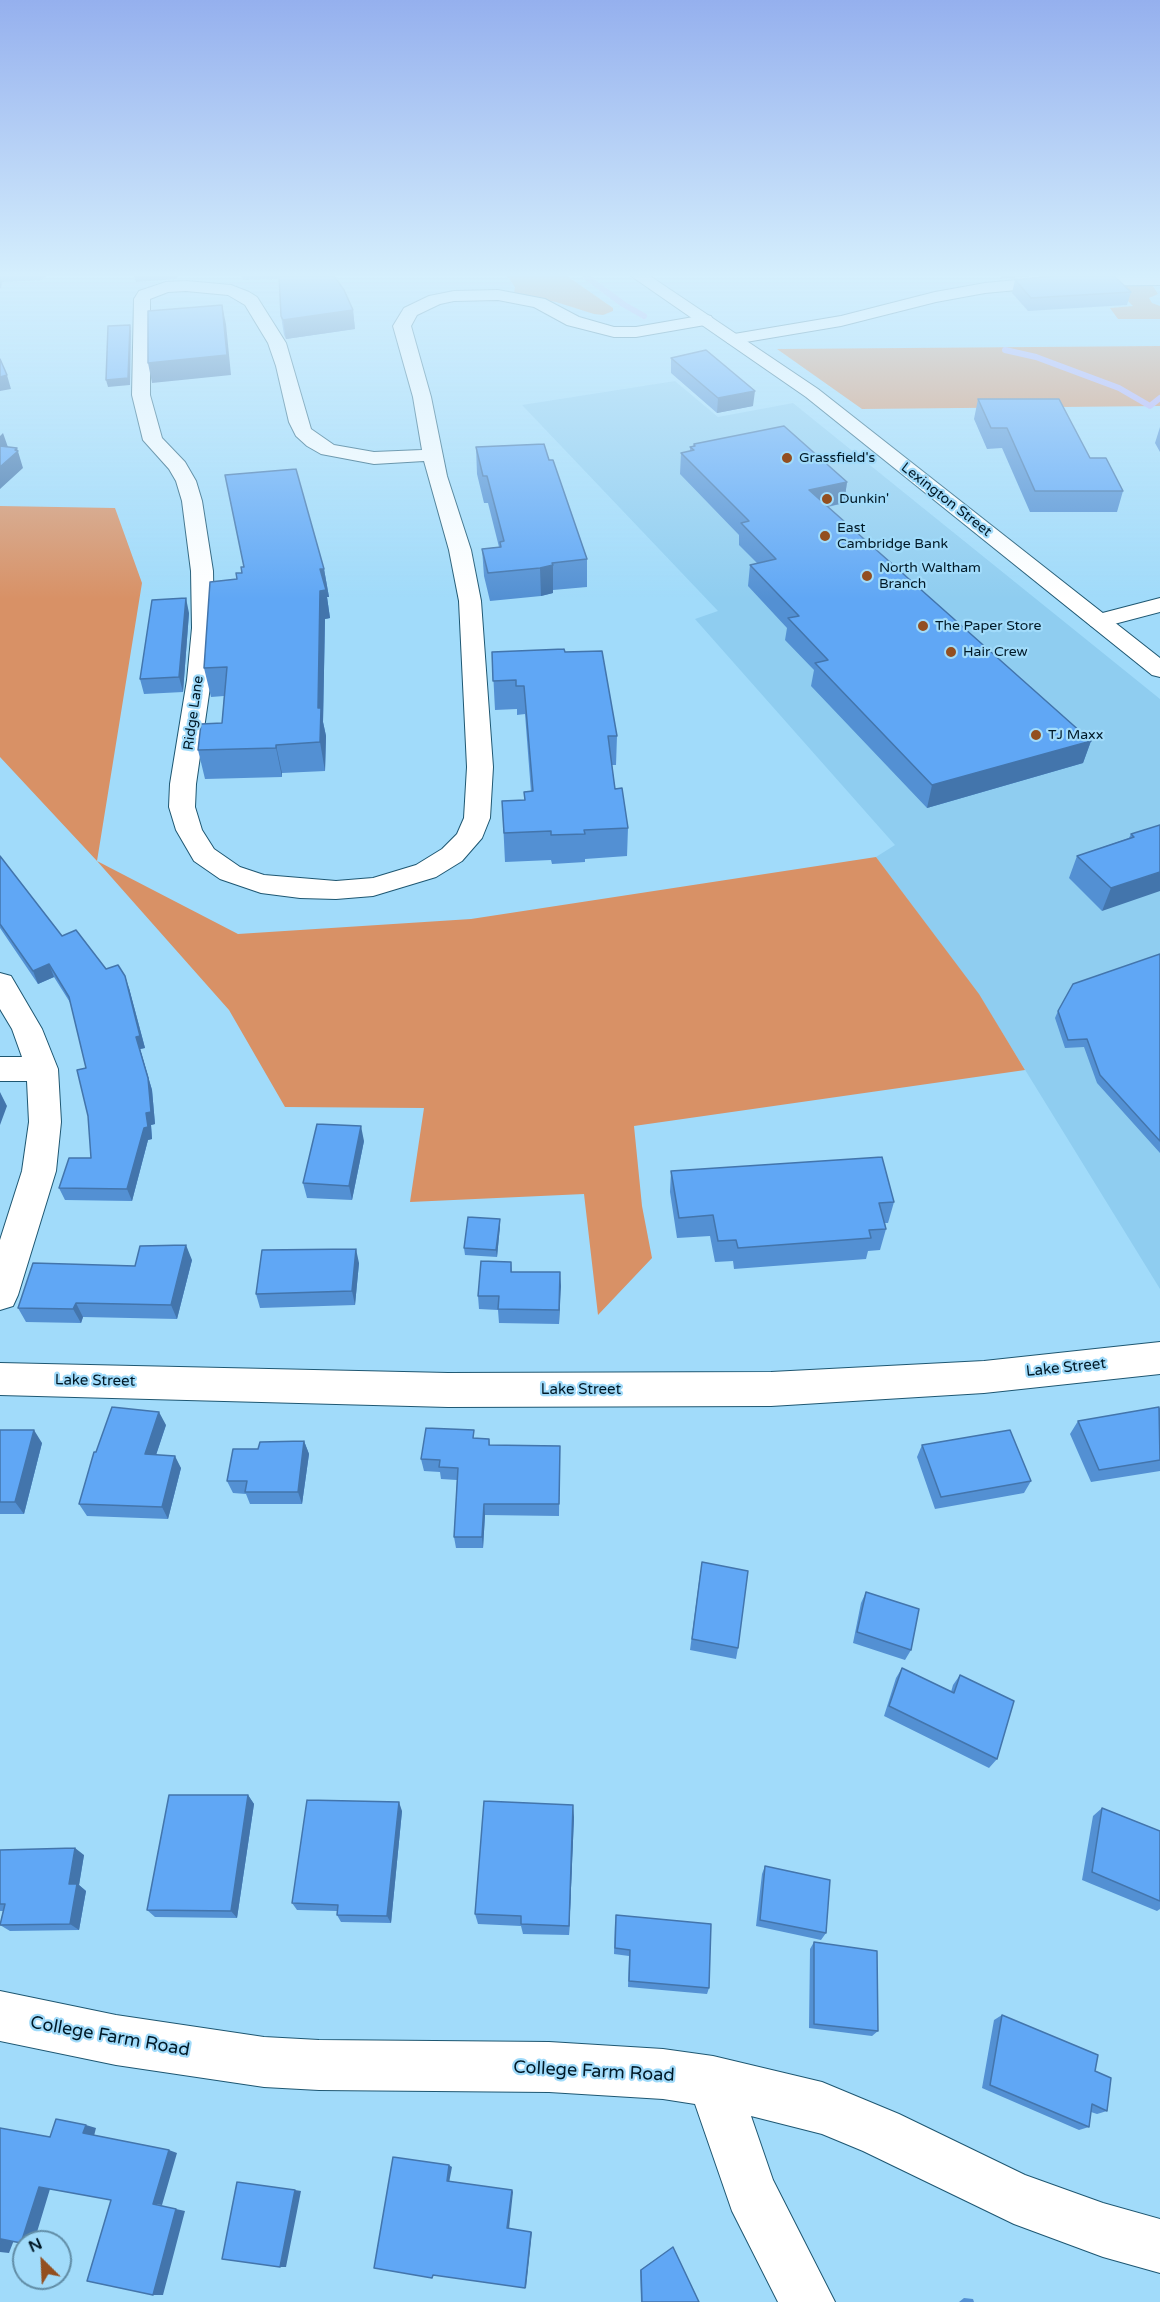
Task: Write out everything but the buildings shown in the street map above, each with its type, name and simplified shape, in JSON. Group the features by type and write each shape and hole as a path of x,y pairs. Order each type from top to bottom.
{"street":[{"name":"Ridge Lane","path":"143,383 143,409 153,440 178,466 186,481 192,501 202,572 201,654 183,784 182,807 189,830 204,855 230,873 261,884 300,889 336,890 373,887 426,871 452,855 469,838 477,818 480,767 470,601 460,550 442,497 419,383"},
{"name":"Ridge Lane","path":"289,383 298,422 303,432 328,450 374,458 433,455"},
{"name":"Lexington Street","path":"796,383 838,413 1160,670"},
{"path":"1099,621 1160,605"},
{"path":"0,983 27,1029 42,1069 45,1122 39,1171 0,1294"},
{"path":"0,1069 42,1069"},
{"name":"Lake Street","path":"0,1379 448,1390 771,1389 984,1377 1160,1358"},
{"name":"College Farm Road","path":"0,2016 116,2040 264,2062 320,2065 561,2068 663,2074 713,2081 822,2108 881,2132 1014,2197 1103,2230 1160,2246"},
{"path":"713,2081 722,2114 751,2192 807,2302"}],"shaded area":[{"path":"660,383 678,383 718,417 793,403 1160,699 1160,1289 979,995 876,857 895,845 695,619 718,611 522,405"},
{"path":"826,383 1160,383 1160,406 862,409"},
{"path":"0,506 115,508 142,583 97,861 0,757"},
{"path":"876,857 979,994 1025,1070 634,1126 642,1206 652,1258 598,1315 584,1194 410,1202 424,1108 285,1107 229,1010 97,861 238,934 471,919"}],"waterway":[{"path":"1107,383 1150,406 1160,398"}],"place":[{"name":"Grassfield's","path":"787,458"},
{"name":"Dunkin'","path":"827,499"},
{"name":"East Cambridge Bank","path":"825,536"},
{"name":"North Waltham Branch","path":"867,576"},
{"name":"The Paper Store","path":"923,626"},
{"name":"Hair Crew","path":"951,652"},
{"name":"TJ Maxx","path":"1036,735"}]}
